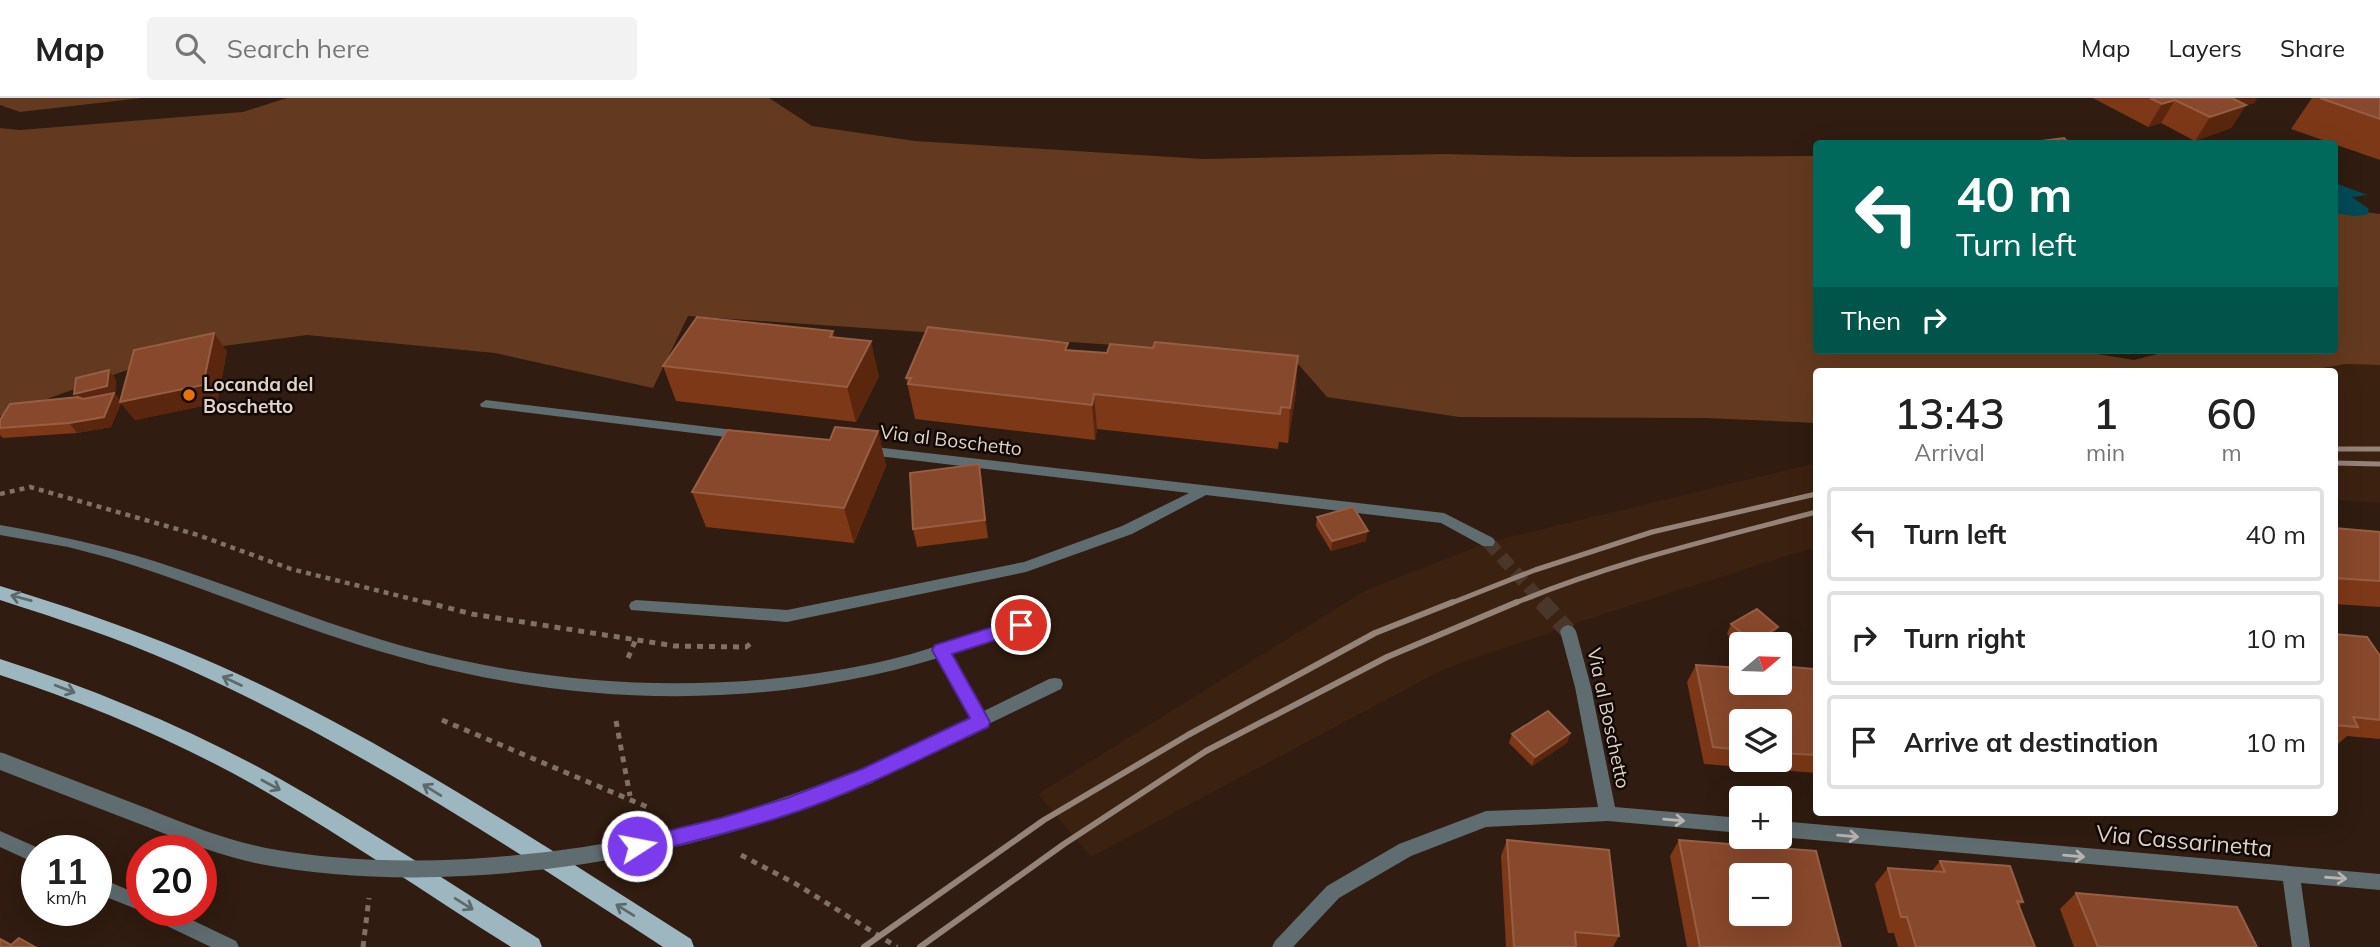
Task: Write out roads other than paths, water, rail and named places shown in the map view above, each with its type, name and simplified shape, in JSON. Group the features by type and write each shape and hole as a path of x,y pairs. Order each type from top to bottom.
{"main road":[{"path":"0,593 127,634 334,732 683,947"},
{"path":"0,667 65,688 166,732 274,786 531,947"}],"street":[{"path":"486,404 762,438"},
{"name":"Via al Boschetto","path":"858,450 1444,518 1489,542"},
{"path":"636,606 787,616 1026,567 1127,530 1203,492"},
{"path":"0,530 68,542 154,568 399,651 486,672 589,688 681,690 774,685 855,673 1021,625"},
{"name":"Via al Boschetto","path":"1568,631 1583,687 1608,814"},
{"path":"941,650 981,722"},
{"path":"0,761 218,845 263,856 331,866 477,866 544,860 663,841 788,806 869,775 1055,684"},
{"path":"1281,947 1332,892 1405,850 1486,819 1608,814 1729,825"},
{"name":"Via Cassarinetta","path":"1792,831 2380,881"},
{"path":"0,839 21,849"},
{"name":"Via Cassarinetta","path":"2291,875 2301,947"},
{"path":"186,926 230,947"}],"water":[{"path":"2338,184 2368,195 2352,197 2369,209 2367,215 2338,214"}],"tunnel":[{"path":"1488,542 1544,604"},
{"path":"1542,602 1568,631"}],"railway":[{"path":"2338,449 2380,449"},
{"path":"2338,463 2380,464"},
{"path":"1449,604 1535,570 1652,532 1813,495"},
{"path":"1513,604 1625,564 1813,513"},
{"path":"864,947 1044,820 1188,735 1375,633 1453,602"},
{"path":"920,947 1064,844 1206,751 1387,657 1517,602"}],"place":[{"name":"Locanda del Boschetto","path":"189,395"}]}
